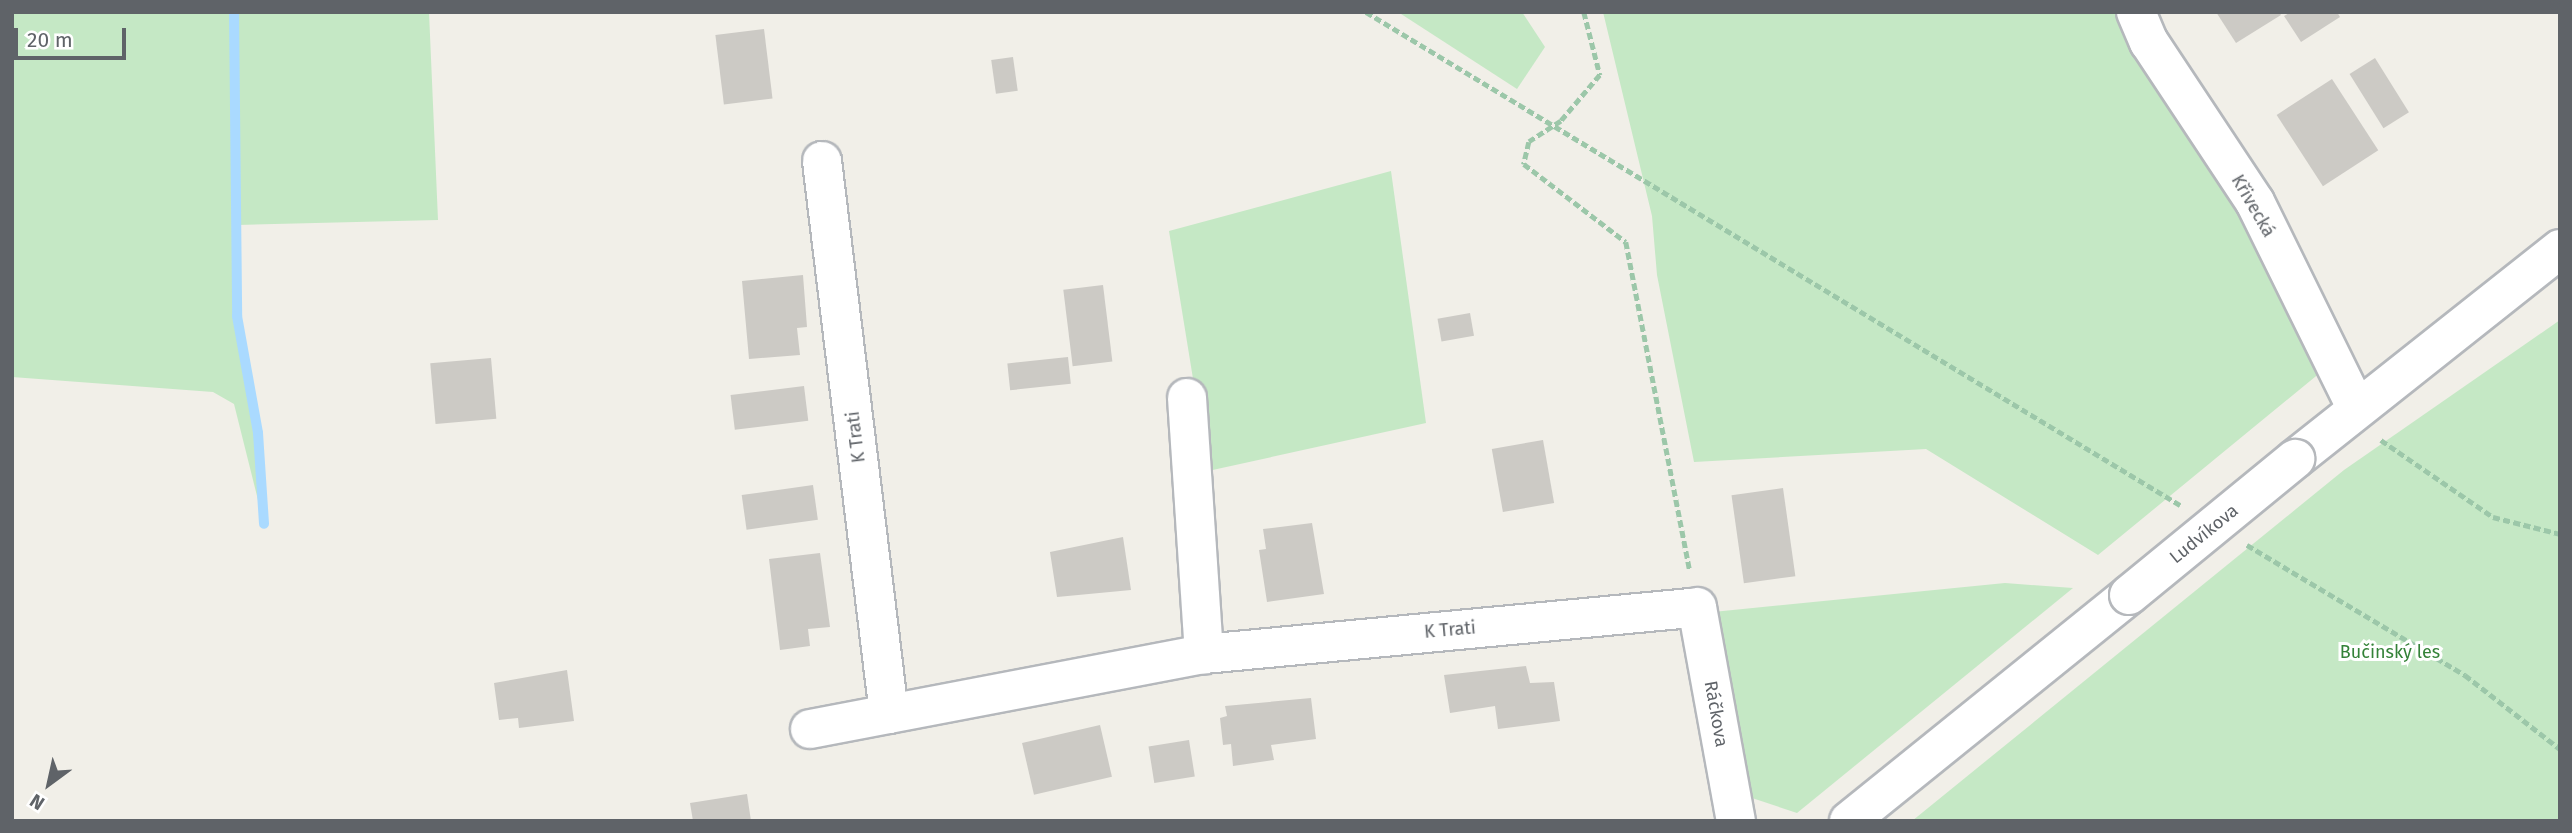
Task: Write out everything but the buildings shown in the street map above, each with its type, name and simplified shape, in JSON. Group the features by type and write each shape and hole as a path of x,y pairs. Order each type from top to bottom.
{"street":[{"name":"Křivecká","path":"2136,12 2149,42 2255,202 2356,407"},
{"name":"K Trati","path":"822,161 889,714"},
{"name":"Ludvíkova","path":"1849,821 2356,407 2560,249"},
{"path":"1188,398 1204,654"},
{"name":"K Trati","path":"810,729 1204,654 1697,607"},
{"name":"Ráčkova","path":"1697,607 1736,821"}],"path":[{"path":"1366,12 2189,511"},
{"path":"1584,12 1600,75 1552,127 1529,142 1524,164 1626,242 1697,607"},
{"path":"2356,407 2387,448 2493,517 2560,534"},
{"path":"2237,539 2465,675 2560,749"}],"green space":[{"path":"12,12 429,12 438,220 237,225 237,316 258,433 264,524 234,404 213,392 12,377"},
{"path":"1398,12 1522,12 1545,47 1517,89"},
{"path":"1603,12 2116,12 2133,53 2234,202 2297,335 2321,372 2098,555 1926,449 1694,462 1657,275 1652,216"},
{"path":"1391,171 1426,423 1208,471 1169,231"},
{"name":"Bučinský les","path":"2560,320 2560,821 1912,821 2344,470"},
{"path":"2005,583 2073,588 1797,813 1737,793 1713,612"}],"waterway":[{"path":"234,12 237,316 258,433 264,524"}]}
